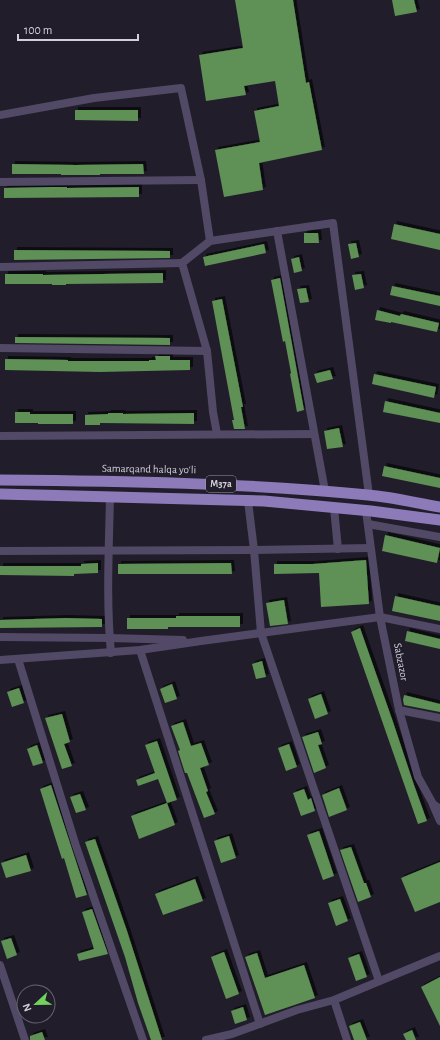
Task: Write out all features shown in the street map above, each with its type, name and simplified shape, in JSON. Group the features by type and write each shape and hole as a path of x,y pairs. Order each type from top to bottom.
{"highway":[{"name":"Samarqand halqa yoʻli","path":"0,480 194,483 266,487 369,494 440,507"},
{"path":"264,501 266,487"},
{"name":"M37a","path":"0,494 264,501 366,510 440,520"}],"street":[{"path":"0,115 94,98 181,88 201,180 210,241"},
{"path":"0,182 201,180"},
{"path":"0,267 182,263 210,241 333,223 369,494"},
{"path":"277,231 325,491"},
{"path":"182,263 206,351 217,434"},
{"path":"0,348 206,351"},
{"path":"0,436 314,434"},
{"path":"110,496 109,551 111,653"},
{"path":"248,501 261,633 379,981"},
{"path":"334,508 338,549"},
{"name":"Sabzazor","path":"366,510 380,617 399,710 418,777 433,804 440,809"},
{"path":"368,524 440,537"},
{"path":"0,551 370,548"},
{"path":"0,660 140,650 380,617 440,628"},
{"path":"0,638 110,638 201,641"},
{"path":"140,650 260,1024"},
{"path":"18,659 76,846 143,1040"},
{"path":"399,710 440,718"},
{"path":"433,804 440,821"},
{"path":"206,1040 233,1037 260,1024 297,1010 334,1000 440,956"},
{"path":"0,966 25,1040"},
{"path":"334,1000 347,1040"}],"building":[{"path":"235,0 293,0 306,83 309,82 322,150 259,163 263,190 224,197 215,150 260,142 254,111 279,106 275,81 244,86 246,95 206,101 199,55 243,48"},
{"path":"392,0 414,0 417,12 395,16"},
{"path":"75,110 138,110 138,121 75,120"},
{"path":"12,164 143,164 144,174 12,174"},
{"path":"139,187 139,197 4,198 4,188"},
{"path":"394,224 440,234 440,250 391,239"},
{"path":"304,233 318,233 319,243 304,243"},
{"path":"356,243 359,257 351,259 348,244"},
{"path":"264,244 266,253 205,266 203,257"},
{"path":"14,250 170,251 170,258 14,260"},
{"path":"299,257 302,271 294,273 291,259"},
{"path":"163,273 163,283 66,285 5,284 5,274 43,275"},
{"path":"361,274 364,288 355,290 352,275"},
{"path":"280,278 304,410 297,412 285,341 283,342 271,280"},
{"path":"392,286 440,296 440,306 390,295"},
{"path":"306,288 309,302 300,303 297,289"},
{"path":"222,299 243,407 241,407 245,429 234,429 232,420 234,420 212,301"},
{"path":"377,310 439,323 437,332 375,320"},
{"path":"15,337 170,338 170,345 15,343"},
{"path":"155,356 170,356 170,360 190,360 190,370 100,372 5,370 5,359 149,361 156,360"},
{"path":"330,370 333,379 317,383 314,374"},
{"path":"374,374 436,387 434,398 372,384"},
{"path":"385,401 440,413 440,423 383,412"},
{"path":"15,412 30,412 30,414 73,414 73,424 15,423"},
{"path":"108,413 194,413 194,424 100,423 100,425 85,425 85,415"},
{"path":"339,428 343,447 327,449 324,431"},
{"path":"384,466 440,478 440,488 382,476"},
{"path":"385,535 440,548 437,563 382,551"},
{"path":"366,560 369,604 321,607 319,573 274,574 274,564 313,564"},
{"path":"98,563 98,573 74,574 74,576 0,575 0,566 81,566 81,564"},
{"path":"231,563 232,574 118,574 118,564"},
{"path":"395,596 440,606 440,621 392,611"},
{"path":"284,600 288,624 270,626 266,603"},
{"path":"176,616 240,616 240,627 168,627 168,629 127,629 127,618 176,618"},
{"path":"66,618 102,619 102,627 0,628 0,620"},
{"path":"360,628 427,821 418,824 351,632"},
{"path":"407,631 440,639 440,649 405,641"},
{"path":"262,661 266,677 256,679 252,664"},
{"path":"172,684 177,699 165,703 160,689"},
{"path":"19,688 24,703 12,707 7,692"},
{"path":"321,694 328,714 315,719 308,699"},
{"path":"404,695 440,704 440,712 404,705"},
{"path":"62,714 70,742 64,744 72,766 62,769 45,718"},
{"path":"183,722 191,746 201,743 209,765 200,768 208,791 206,792 215,814 204,818 187,773 185,773 178,751 180,750 171,726"},
{"path":"318,732 322,744 318,745 326,768 314,773 302,737"},
{"path":"157,741 177,800 167,803 158,779 138,786 136,780 155,773 145,745"},
{"path":"289,744 297,767 286,771 278,748"},
{"path":"37,745 43,763 33,766 27,749"},
{"path":"51,785 87,895 76,898 64,858 62,859 40,789"},
{"path":"339,788 347,810 329,817 322,795"},
{"path":"304,789 308,800 311,798 315,811 301,816 293,793"},
{"path":"80,794 86,810 76,813 70,797"},
{"path":"167,803 175,825 139,839 131,816"},
{"path":"319,831 334,876 323,880 307,835"},
{"path":"229,836 236,858 221,863 214,841"},
{"path":"95,839 127,931 162,1040 151,1040 138,1003 125,957 85,842"},
{"path":"351,847 364,883 366,883 371,897 358,902 340,850"},
{"path":"26,855 31,871 6,878 1,863"},
{"path":"440,862 440,902 415,912 401,878"},
{"path":"195,879 203,901 163,915 155,894"},
{"path":"340,899 348,921 336,926 328,903"},
{"path":"92,909 108,954 79,961 77,954 94,949 82,912"},
{"path":"11,938 17,955 7,959 1,941"},
{"path":"224,952 239,994 226,999 211,957"},
{"path":"257,953 265,978 304,965 315,998 265,1015 245,957"},
{"path":"359,954 367,977 356,981 348,958"},
{"path":"440,977 440,1026 421,987"},
{"path":"243,1007 247,1020 235,1024 231,1011"},
{"path":"360,1022 367,1040 354,1040 349,1026"},
{"path":"412,1030 416,1040 406,1040 403,1034"},
{"path":"42,1032 45,1040 30,1040 30,1036"}]}
